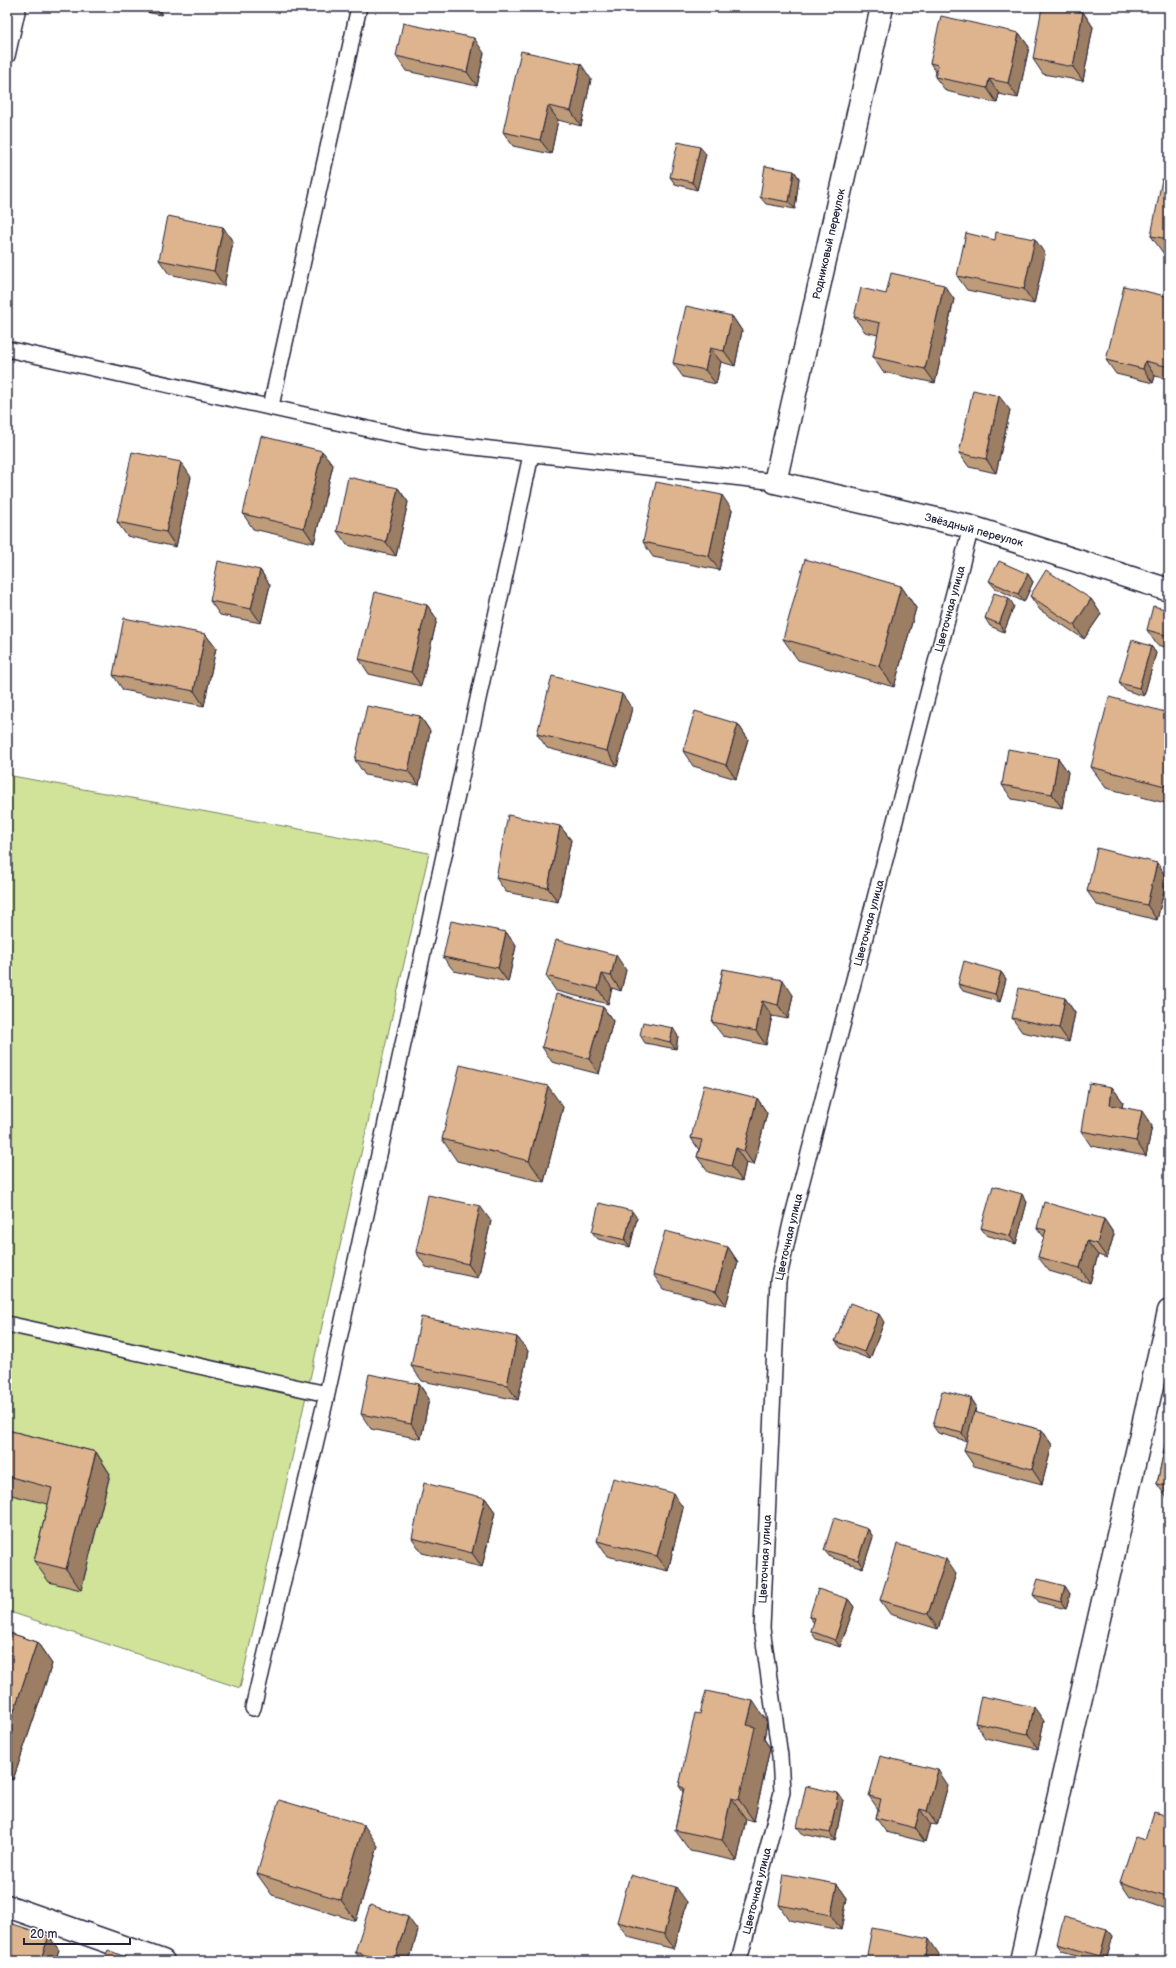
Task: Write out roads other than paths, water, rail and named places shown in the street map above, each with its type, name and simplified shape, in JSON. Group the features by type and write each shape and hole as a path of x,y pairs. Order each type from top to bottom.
{"street":[{"name":"Родниковый переулок","path":"775,482 882,7"},
{"name":"Звёздный переулок","path":"775,482 971,528 1169,590"},
{"path":"1021,1961 1169,1310"},
{"path":"7,1906 163,1961"}],"lane":[{"path":"7,56 18,7"},
{"path":"271,406 359,7"},
{"path":"7,348 422,441 775,482"},
{"path":"253,1708 327,1394 532,454"},
{"name":"Цветочная улица","path":"739,1961 782,1792 780,1756 762,1628 778,1281 791,1223 971,528"},
{"path":"7,1324 327,1394"}]}
